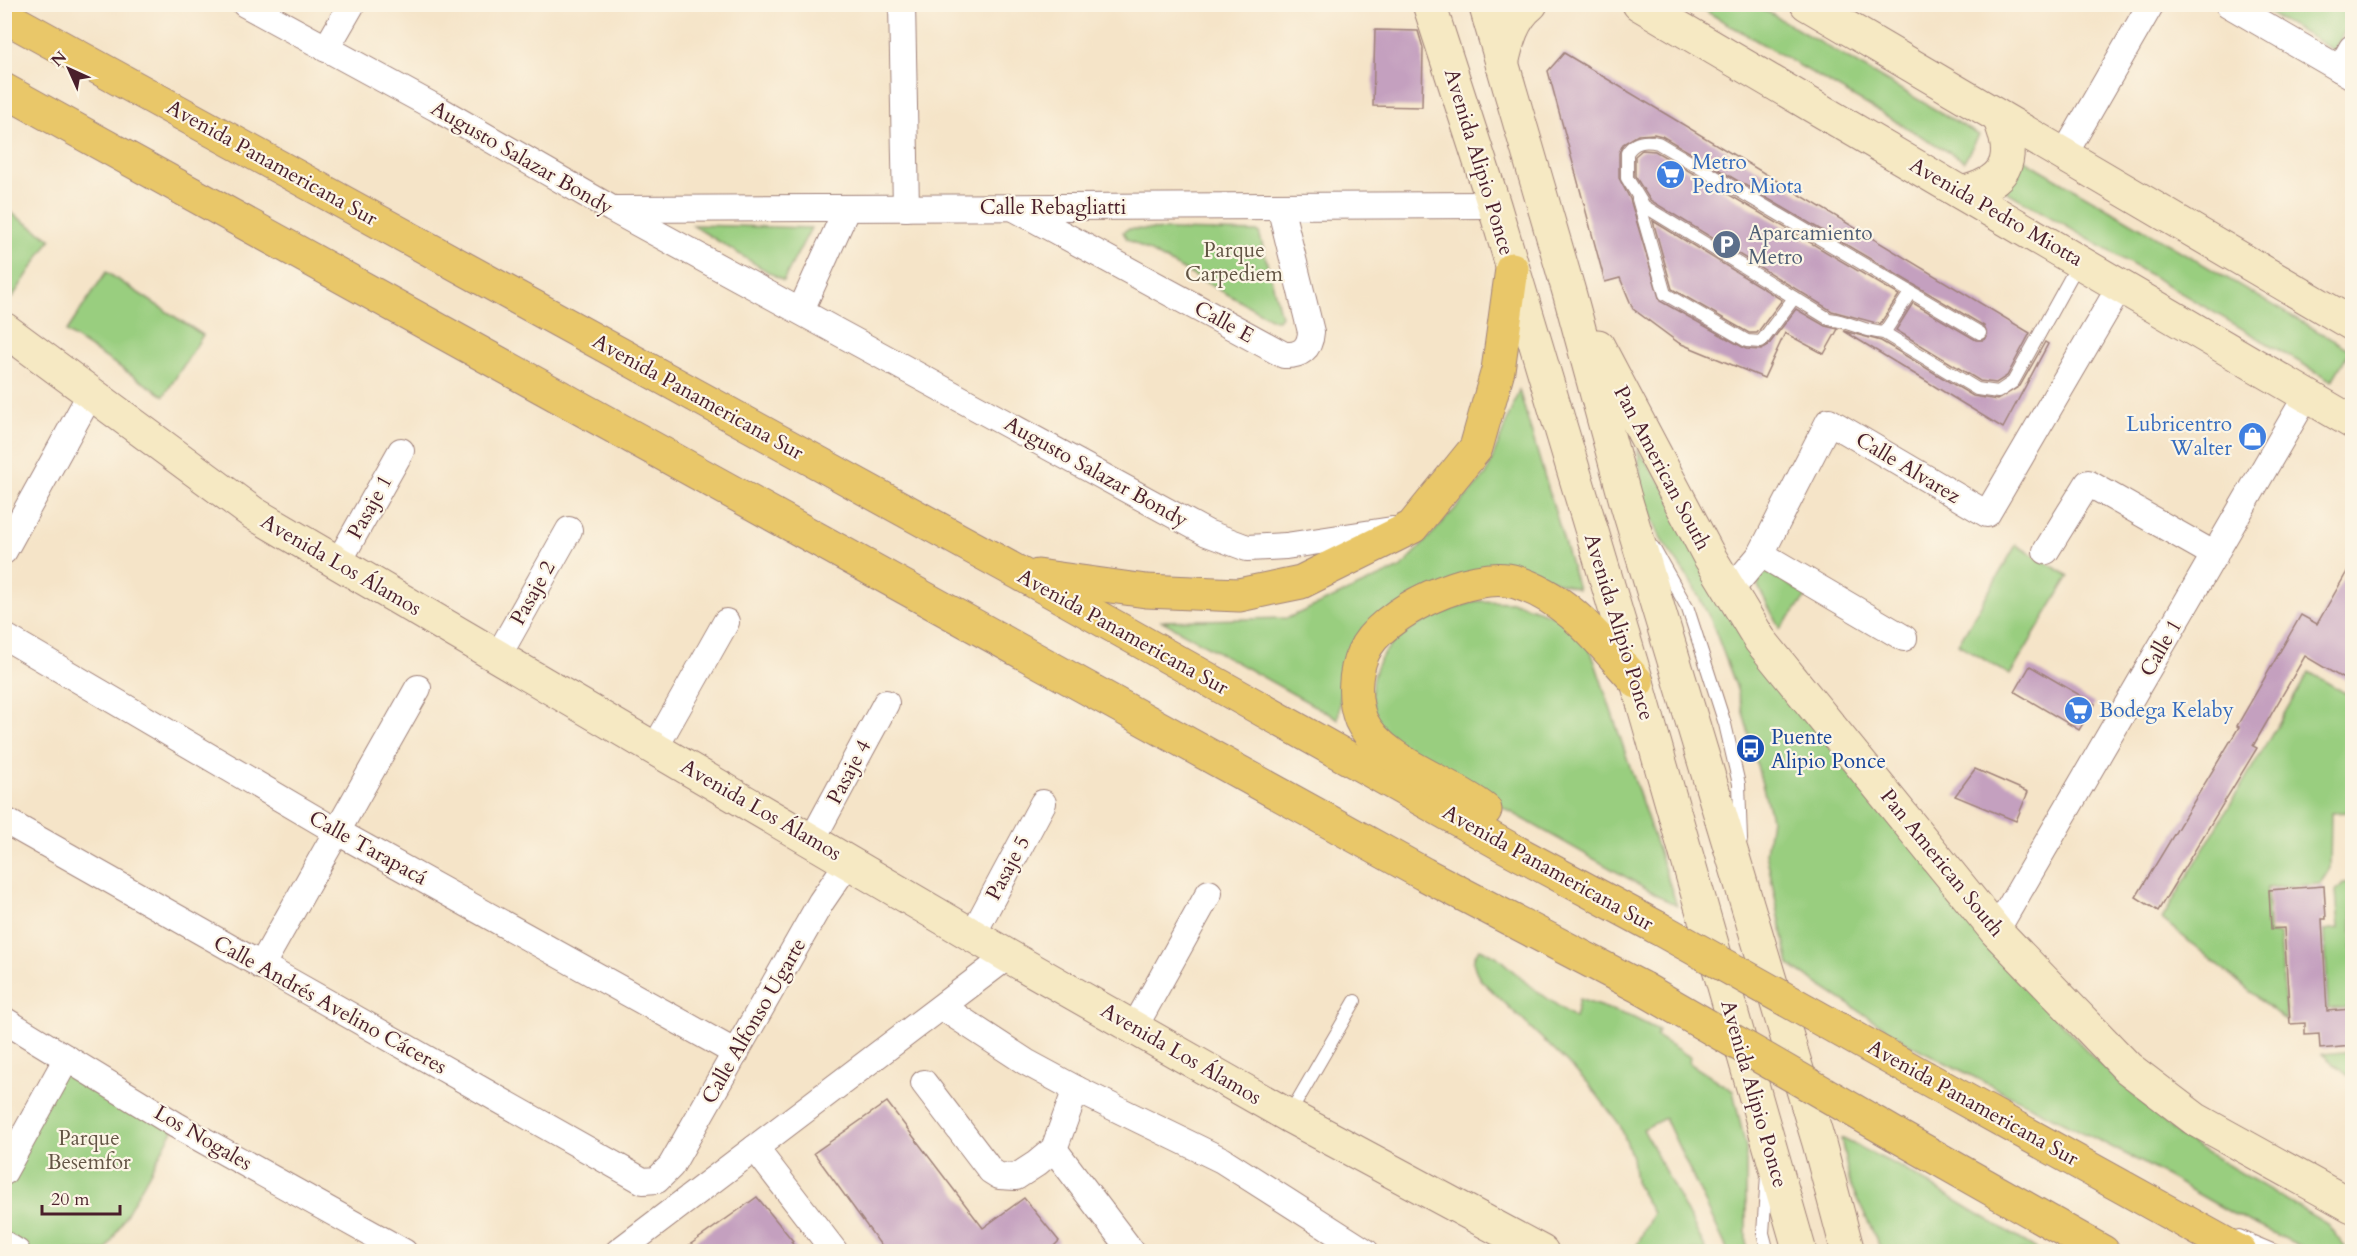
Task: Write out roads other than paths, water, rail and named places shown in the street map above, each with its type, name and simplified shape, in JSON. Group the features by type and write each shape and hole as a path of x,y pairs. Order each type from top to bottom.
{"highway":[{"name":"Avenida Panamericana Sur","path":"4,16 1019,573 1505,846 1658,928 2240,1251"},
{"path":"4,90 1414,868 1642,988 1896,1135 2103,1251"},
{"path":"1019,573 1146,591 1239,596 1301,582 1412,527 1476,448 1498,370 1512,269"},
{"path":"1505,846 1485,809 1381,746 1362,720 1355,686 1363,652 1385,626 1415,605 1452,587 1491,579 1513,581 1546,593 1569,609 1637,682"}],"main road":[{"name":"Avenida Alipio Ponce","path":"1430,4 1494,205 1637,682 1800,1251"},
{"name":"Avenida Alipio Ponce","path":"1485,4 1569,292 1625,498 1743,886 1819,1143 1848,1251"},
{"path":"1502,64 1509,35 1524,10 1531,4"},
{"name":"Avenida Pedro Miotta","path":"1639,4 2352,422"},
{"path":"1807,4 2000,120 2064,155 2352,324"},
{"path":"1962,193 1983,188 2004,169 2008,158 2008,143 2000,120"},
{"name":"Pan American South","path":"1569,292 1729,592 1760,640 1996,931 2128,1068 2195,1119 2352,1206"},
{"name":"Avenida Los Álamos","path":"4,329 253,513 1008,956 1289,1116 1542,1251"}],"street":[{"name":"Augusto Salazar Bondy","path":"244,4 612,209 1207,533 1247,548 1286,546 1412,527"},
{"path":"326,49 352,4"},
{"path":"902,4 906,208"},
{"path":"2064,155 2151,4"},
{"path":"2228,4 2348,64"},
{"name":"Calle Rebagliatti","path":"612,209 1494,205"},
{"name":"Calle E","path":"1013,207 1284,355 1291,356 1304,351 1311,332 1280,206"},
{"path":"801,310 847,208"},
{"name":"Calle Alvarez","path":"1761,554 1829,421 1987,514 2121,285"},
{"path":"4,551 91,393"},
{"name":"Calle 1","path":"1996,931 2307,395"},
{"name":"Pasaje 1","path":"338,563 401,451"},
{"path":"2046,551 2088,483 2215,555"},
{"name":"Pasaje 2","path":"498,657 569,530"},
{"path":"1729,592 1761,554 1904,638"},
{"path":"655,748 726,622"},
{"name":"Calle Tarapacá","path":"4,636 336,831 736,1053"},
{"path":"261,966 418,688"},
{"name":"Pasaje 4","path":"812,840 886,704"},
{"name":"Pasaje 5","path":"973,934 1043,803"},
{"name":"Calle Andrés Avelino Cáceres","path":"4,820 643,1181 657,1180"},
{"name":"Calle Alfonso Ugarte","path":"657,1180 670,1166 822,902 849,861"},
{"path":"1134,1028 1209,893"},
{"path":"626,1249 1008,956"},
{"path":"942,1007 1026,1062 1222,1160 1366,1251"},
{"name":"Los Nogales","path":"4,1020 176,1125 404,1251"},
{"path":"4,1172 67,1058"},
{"path":"924,1083 991,1171 999,1176 1016,1177 1054,1149 1076,1089"},
{"path":"755,1148 835,1251"},
{"path":"1054,1149 1132,1251"},
{"path":"4,1244 17,1251"}],"lane":[{"path":"1794,298 1761,342 1747,341 1665,294 1637,198 1627,178 1627,153 1635,143 1649,141 1980,333"},
{"path":"1637,198 1644,206 1829,319 1843,321 1869,332 1884,333 1977,389 1992,392 2003,390 2013,382 2080,261"},
{"path":"1884,333 1910,293"},
{"path":"1289,1116 1355,1001"},
{"path":"1768,1251 1763,1233 1769,1147"},
{"path":"2142,1197 2277,1251"}],"place":[{"name":"Metro Pedro Miota","path":"1671,174"},
{"name":"Aparcamiento Metro","path":"1727,245"},
{"name":"Lubricentro Walter","path":"2253,436"},
{"name":"Bodega Kelaby","path":"2078,710"},
{"name":"Puente Alipio Ponce","path":"1750,749"}],"park label":[{"name":"Parque Carpediem","path":"1234,262"},
{"name":"Parque Besemfor","path":"89,1150"}]}
